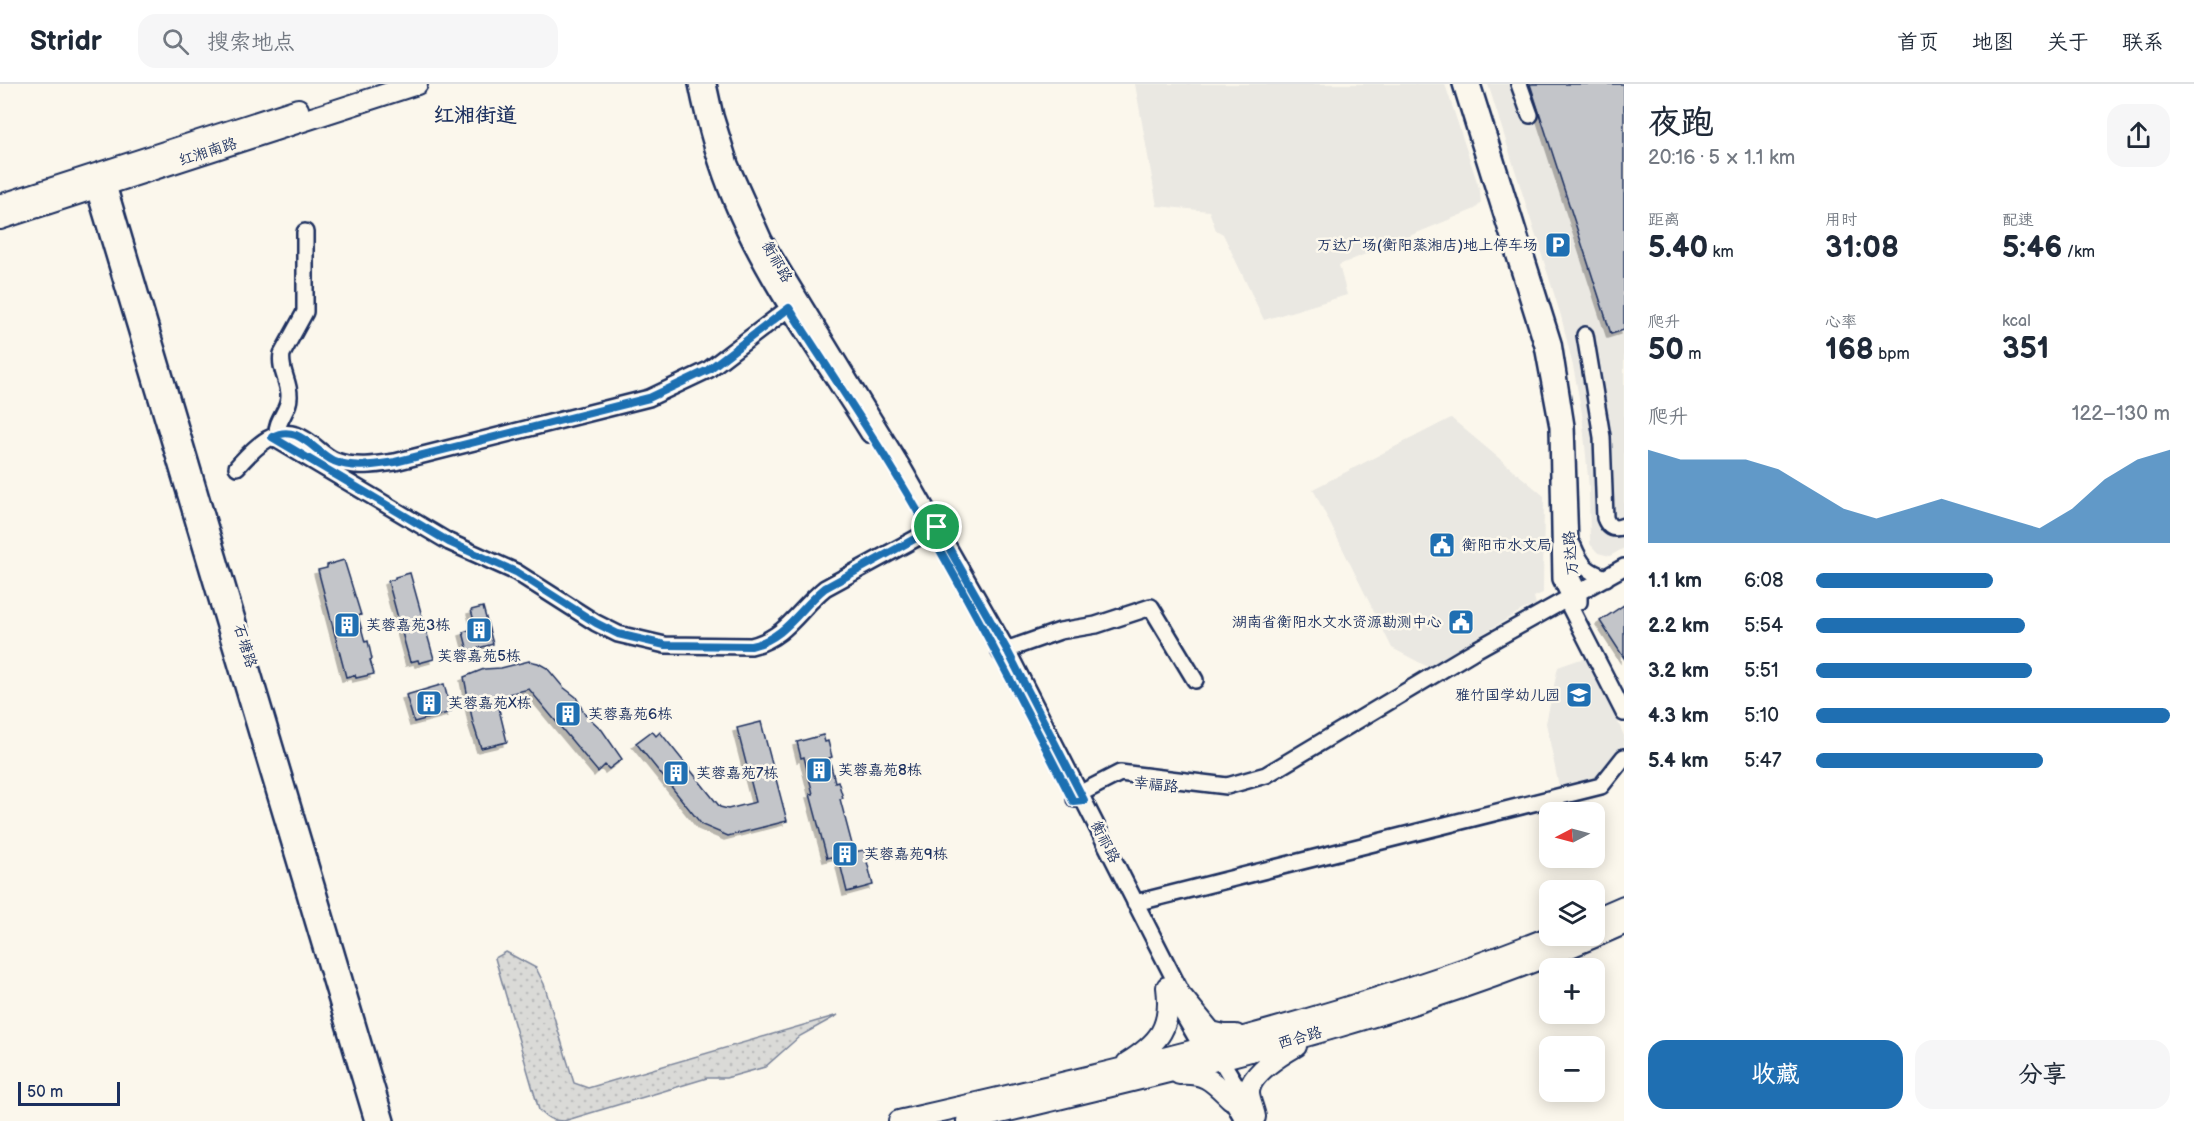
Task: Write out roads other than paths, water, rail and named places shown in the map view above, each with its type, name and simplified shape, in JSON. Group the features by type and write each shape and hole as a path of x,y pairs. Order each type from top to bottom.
{"main road":[{"name":"红湘南路","path":"0,219 99,180 375,84"},
{"name":"红湘南路","path":"0,205 99,180 417,84"},
{"path":"1605,914 1624,906"},
{"name":"西合路","path":"899,1121 1115,1071 1316,1033 1452,992 1624,924"},
{"name":"西合路","path":"967,1121 1155,1075 1257,1034 1389,994 1539,941"},
{"path":"1175,992 1211,1032 1224,1035 1257,1034"},
{"path":"1115,1071 1156,1041 1166,1022 1175,992"},
{"path":"1252,1120 1249,1093 1252,1082 1263,1069 1281,1055 1316,1033"},
{"path":"1155,1075 1194,1073 1210,1080 1231,1099"}],"street":[{"name":"衡祁路","path":"697,84 704,119 732,203 752,246 789,308 933,529"},
{"name":"衡祁路","path":"708,84 730,164 764,240 1002,652 1136,903 1175,992"},
{"name":"万达路","path":"1461,84 1544,346 1558,427 1561,579 1575,600"},
{"name":"万达路","path":"1472,84 1553,343 1566,426 1569,538 1575,600"},
{"path":"1520,84 1530,115"},
{"name":"石塘路","path":"99,180 371,1121"},
{"name":"石塘路","path":"99,180 386,1121"},
{"path":"274,436 290,396 280,361 305,312 305,232"},
{"path":"237,467 259,443 274,436 294,434 304,438 333,460 367,466 395,462 649,398 708,370 789,308"},
{"path":"1585,335 1602,436 1605,518 1613,528 1624,526"},
{"path":"274,436 449,542 516,572 596,623 618,634 665,645 751,646 764,643 789,626 825,588 933,529"},
{"path":"1569,538 1579,561 1591,573 1606,578"},
{"name":"幸福路","path":"1079,798 1120,773 1227,786 1266,775 1472,652 1549,611 1575,600 1624,567"},
{"name":"幸福路","path":"1079,798 1122,781 1227,792 1267,781 1474,658 1575,600 1624,575"},
{"path":"1549,611 1560,594 1561,579"},
{"path":"1575,600 1624,713"},
{"path":"1002,652 1060,632 1096,625 1151,607 1195,680"},
{"path":"1136,903 1601,786 1624,757"},
{"name":"衡祁路","path":"1079,798 1175,992 1252,1120"},
{"name":"衡祁路","path":"1211,1054 1231,1099 1252,1120"}],"place":[{"name":"万达广场(衡阳蒸湘店)地上停车场","path":"1558,245"},
{"name":"衡阳市水文局","path":"1442,545"},
{"name":"湖南省衡阳水文水资源勘测中心","path":"1461,622"},
{"name":"芙蓉嘉苑3栋","path":"347,625"},
{"name":"芙蓉嘉苑5栋","path":"479,630"},
{"name":"雅竹国学幼儿园","path":"1579,695"},
{"name":"芙蓉嘉苑X栋","path":"429,703"},
{"name":"芙蓉嘉苑6栋","path":"568,714"},
{"name":"芙蓉嘉苑8栋","path":"819,770"},
{"name":"芙蓉嘉苑7栋","path":"676,773"},
{"name":"芙蓉嘉苑9栋","path":"845,854"}],"district":[{"name":"红湘街道","path":"475,115"}]}
